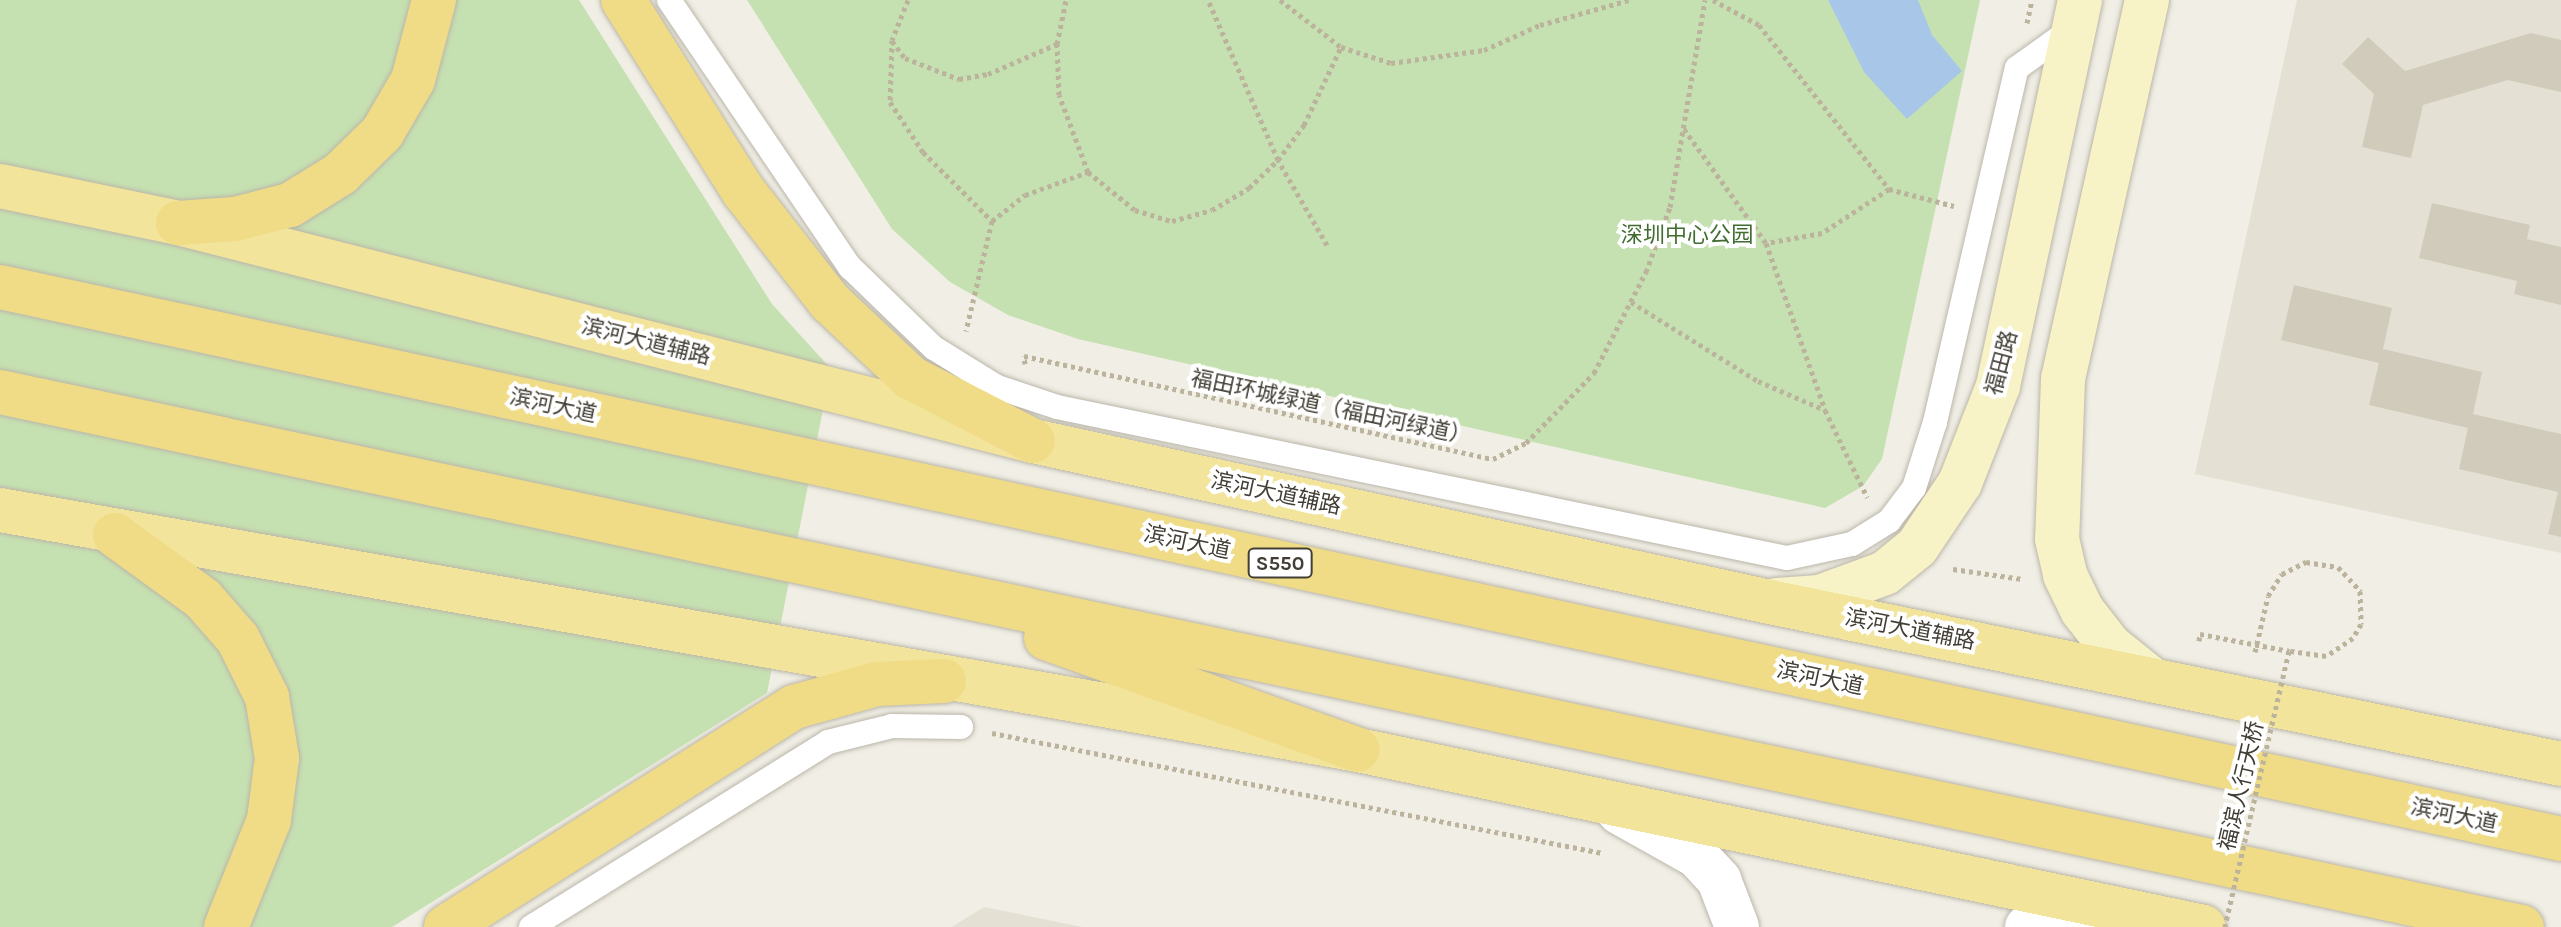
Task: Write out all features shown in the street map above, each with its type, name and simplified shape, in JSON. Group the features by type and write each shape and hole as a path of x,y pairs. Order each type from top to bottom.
{"highway":[{"path":"178,223 235,219 290,205 340,174 382,133 413,80 434,0"},
{"path":"623,0 744,192 830,302 911,378 1033,441"},
{"name":"滨河大道","path":"0,287 2561,839"},
{"path":"0,392 2522,927"},
{"path":"115,535 203,599 238,639 267,697 277,758 269,820 226,927"},
{"path":"890,581 1358,750"},
{"path":"446,927 794,707 877,684 944,681"}],"main road":[{"path":"2147,0 2063,379 2057,539 2082,610 2110,646 2151,679"},
{"name":"福田路","path":"1765,601 1820,597 1885,573 1917,547 1960,483 1998,386 2077,13"},
{"name":"滨河大道辅路","path":"0,186 178,223 1033,441 1765,601 2561,764"},
{"path":"0,510 115,535 944,681 1358,750 1599,803 2190,924"}],"street":[{"path":"1599,803 1697,856 1719,880 1737,927"},
{"path":"2027,927 2095,919 2190,924"}],"lane":[{"path":"669,0 850,267 934,348 997,387 1057,407 1738,552 1787,558 1852,544 1889,521 1914,488 1927,458 2017,68 2077,13"},
{"path":"531,927 828,742 892,726 961,727"}],"path":[{"path":"908,0 892,40 890,102 903,127 992,221"},
{"path":"1066,0 1057,44 1059,95 1088,172 1135,210 1172,221 1212,210 1249,188 1278,160 1304,125 1341,47"},
{"path":"1208,0 1278,160 1327,245"},
{"path":"1280,0 1341,47 1391,63 1433,61 1629,0"},
{"name":"福田环城绿道（福田河绿道）","path":"1024,356 1493,459 1526,443 1594,373 1631,302 1670,207 1705,0"},
{"path":"1713,0 1759,25 1889,189 1984,214"},
{"path":"892,40 905,58 959,79 988,74 1057,44"},
{"path":"1684,128 1766,243 1825,410 1870,504"},
{"path":"966,336 992,221 1025,195 1088,172"},
{"path":"1766,243 1822,233 1889,189"},
{"path":"1631,302 1758,381 1825,410"},
{"path":"2199,638 2289,651 2310,657 2341,649 2361,624 2360,591 2338,567 2306,562 2282,574 2268,596 2255,652"},
{"path":"1940,567 2031,580"},
{"name":"福滨人行天桥","path":"2225,927 2289,651"},
{"path":"961,727 1568,844"}],"shaded area":[{"path":"2297,0 2561,0 2561,553 2195,474"},
{"path":"984,907 1082,927 952,927"}],"green space":[{"path":"0,0 579,0 772,304 831,369 767,693 392,927 0,927"},
{"name":"深圳中心公园","path":"747,0 1980,0 1882,459 1863,486 1825,508 1078,339 1008,315 950,282 892,229"}],"water":[{"path":"1828,0 1918,0 1932,35 1962,71 1907,119 1864,72"}],"building":[{"path":"2531,33 2561,40 2561,92 2508,80 2423,105 2411,158 2362,147 2374,94 2342,64 2368,37 2405,71"},
{"path":"2432,203 2530,225 2527,239 2561,247 2561,305 2514,294 2517,281 2419,258"},
{"path":"2294,285 2392,308 2383,349 2482,372 2473,414 2561,434 2561,537 2548,534 2558,492 2459,469 2468,428 2369,405 2379,363 2281,340"}]}
